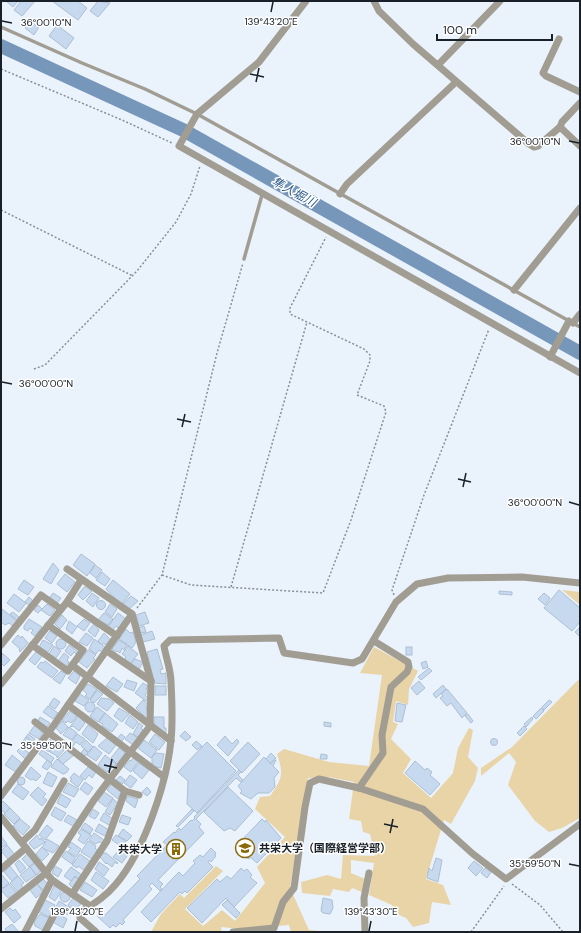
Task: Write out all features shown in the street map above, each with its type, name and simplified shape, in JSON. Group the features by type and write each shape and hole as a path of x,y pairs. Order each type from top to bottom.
{"street":[{"path":"306,1 259,62 197,114 179,146 262,195 580,373"},
{"path":"374,1 379,12 456,82 534,146 538,146 560,127 562,122 580,103"},
{"path":"438,65 500,1"},
{"path":"559,39 543,73 546,76 580,92"},
{"path":"340,194 347,184 456,82"},
{"path":"560,127 580,146"},
{"path":"514,290 580,208"},
{"path":"550,357 571,322 580,314"},
{"path":"1,909 46,873 110,779 150,726 151,681 132,614 67,569"},
{"path":"96,932 80,918 80,912 90,906 116,884 132,860 153,815 164,777 171,740 171,681 164,646 170,640 279,638 284,653 353,663 362,659 396,602 417,584 448,578 522,577 580,583"},
{"path":"1,684 67,602 81,580"},
{"path":"1,646 41,595 61,609"},
{"path":"67,602 117,636"},
{"path":"1,796 49,732 132,614"},
{"path":"32,645 68,671 83,650 48,625"},
{"path":"359,788 383,752 382,735 391,687 407,672 409,667 408,662 374,641"},
{"path":"106,651 151,681"},
{"path":"72,665 150,726 171,740"},
{"path":"68,705 164,777"},
{"path":"35,722 125,791 139,795"},
{"path":"233,932 274,928 283,902 294,888 305,807 310,783 319,779 359,788 423,809 473,854 506,879 580,824"},
{"path":"1,869 24,845 35,830 64,781"},
{"path":"72,894 108,841 125,791"},
{"path":"1,816 4,826 24,845 52,880 90,906"},
{"path":"365,932 364,898 369,873"},
{"path":"25,932 52,880"},
{"path":"45,932 54,913"}],"lane":[{"path":"1,27 82,64 145,89 197,114 580,327"},
{"path":"244,259 262,195"}],"path":[{"path":"1,69 122,120 179,146"},
{"path":"34,369 45,365 133,276 176,222 191,194 202,160"},
{"path":"1,210 133,276"},
{"path":"162,575 191,585 323,593 351,520 386,412 384,406 357,395 370,360 370,355 364,349 290,314 290,308 329,232"},
{"path":"132,614 162,575 217,353 244,259"},
{"path":"230,588 308,322"},
{"path":"396,602 392,590 424,495 491,323"},
{"path":"471,932 508,881 540,905 563,932"}],"shaded area":[{"path":"562,590 580,592 580,605"},
{"path":"374,647 418,671 409,689 408,705 396,701 393,722 398,724 391,739 411,759 403,773 431,798 453,773 458,748 469,728 473,730 468,757 478,768 475,781 451,824 444,820 426,879 443,885 451,905 432,902 429,923 413,927 406,918 390,911 392,905 369,895 374,863 351,860 351,873 365,879 362,892 352,888 349,892 333,889 330,896 302,893 301,882 327,875 341,879 343,855 375,856 370,834 363,832 361,821 349,819 354,782 329,777 308,778 290,888 309,930 329,932 291,932 289,925 240,929 221,927 222,932 151,932 161,914 180,894 184,898 216,866 223,871 185,909 203,926 222,910 235,921 265,883 257,867 285,837 255,809 260,797 270,796 277,786 281,776 281,767 277,754 284,749 329,762 369,766 382,675 360,673"},
{"path":"580,678 580,818 562,828 549,832 535,821 508,785 516,762 509,753 481,776 481,768 512,747"}],"building":[{"path":"6,1 18,1 13,7"},
{"path":"21,1 35,1 22,16 14,10"},
{"path":"52,1 78,1 87,8 78,20"},
{"path":"98,1 110,3 98,17 90,11"},
{"path":"30,21 39,27 34,35 25,28"},
{"path":"57,25 74,38 66,49 49,36"},
{"path":"81,554 95,564 87,576 73,565"},
{"path":"53,563 59,570 51,584 43,579"},
{"path":"95,565 102,570 96,578 90,573"},
{"path":"102,572 110,579 105,586 96,580"},
{"path":"65,574 75,582 67,592 57,584"},
{"path":"24,580 34,587 28,595 18,589"},
{"path":"113,580 130,594 121,605 106,589"},
{"path":"84,587 92,591 83,600 78,595"},
{"path":"559,590 580,608 580,622 572,631 544,608"},
{"path":"499,591 512,592 512,595 499,594"},
{"path":"53,593 61,598 57,603 50,597"},
{"path":"92,593 99,598 93,607 86,601"},
{"path":"544,593 550,598 545,605 538,599"},
{"path":"14,594 26,603 19,612 7,603"},
{"path":"131,596 138,601 128,610 122,605"},
{"path":"29,597 33,601 30,606 25,602"},
{"path":"101,600 106,605 101,610 96,605"},
{"path":"47,604 55,610 50,616 41,610"},
{"path":"110,604 117,609 112,617 105,612"},
{"path":"38,605 42,609 38,613 34,610"},
{"path":"2,609 17,621 13,626 9,623 5,625 1,622"},
{"path":"13,612 19,617 17,620 10,614"},
{"path":"145,612 149,623 139,626 136,615"},
{"path":"104,613 113,619 108,625 98,620"},
{"path":"118,613 126,619 119,629 116,626 112,631 107,628"},
{"path":"62,615 67,620 60,629 55,624"},
{"path":"29,619 42,627 35,636 31,633 33,630 30,628 28,631 24,629 24,626"},
{"path":"84,619 90,623 84,631 77,626"},
{"path":"69,621 77,627 72,634 66,629"},
{"path":"94,624 99,630 95,637 88,631"},
{"path":"144,626 146,632 140,633 138,628"},
{"path":"580,627 580,637 575,632"},
{"path":"126,629 130,633 133,632 136,642 132,648 119,639"},
{"path":"50,631 57,636 52,643 45,638"},
{"path":"152,631 155,639 143,642 140,635"},
{"path":"86,633 93,638 87,646 79,642"},
{"path":"104,633 110,639 106,645 103,643 102,645 98,641"},
{"path":"18,635 21,638 22,636 28,643 20,652 20,649 12,642"},
{"path":"61,639 66,644 61,649 56,644"},
{"path":"94,639 105,647 102,652 99,650 96,654 89,649"},
{"path":"43,640 53,645 48,652 39,647"},
{"path":"119,640 127,645 124,650 122,648 120,653 112,649"},
{"path":"69,645 78,652 76,654 74,652 71,656 65,651"},
{"path":"54,646 61,651 56,658 49,654"},
{"path":"128,646 138,654 130,664 125,659 126,657 122,654"},
{"path":"406,647 412,647 412,655 406,655"},
{"path":"157,649 163,669 160,670 161,674 166,673 166,684 154,683 147,652"},
{"path":"88,650 96,655 93,658 95,659 87,668 79,662"},
{"path":"36,652 42,656 35,665 29,660"},
{"path":"2,653 10,660 4,666 1,663"},
{"path":"64,653 69,657 67,660 69,662 66,666 58,661"},
{"path":"135,659 143,662 138,671 130,665"},
{"path":"45,661 58,671 52,678 37,667 41,662 43,663"},
{"path":"426,661 428,667 423,669 421,663"},
{"path":"429,668 432,671 421,680 418,677"},
{"path":"61,671 66,674 60,684 53,679"},
{"path":"74,671 80,676 76,684 68,678"},
{"path":"113,677 123,684 117,692 106,686"},
{"path":"127,680 137,683 134,691 124,687"},
{"path":"419,681 425,688 417,695 411,688"},
{"path":"143,683 148,686 146,689 149,691 145,695 148,698 146,701 135,693"},
{"path":"88,684 97,689 90,699 85,696 87,694 83,690"},
{"path":"443,685 446,689 436,698 433,694"},
{"path":"155,686 166,686 166,695 155,695"},
{"path":"447,689 467,713 462,718 451,703 447,706 440,698 443,696 441,694"},
{"path":"97,690 103,694 94,703 90,700"},
{"path":"80,694 89,700 84,706 75,701"},
{"path":"54,698 60,702 55,709 49,705"},
{"path":"101,698 109,699 114,703 107,711 97,704"},
{"path":"143,700 148,704 146,706 148,716 146,718 136,708"},
{"path":"549,700 552,702 544,710 542,707"},
{"path":"88,702 92,702 94,703 94,711 88,712 85,709 85,705"},
{"path":"397,703 406,705 402,722 395,721"},
{"path":"48,706 58,713 53,719 43,712"},
{"path":"97,707 105,713 98,722 90,716"},
{"path":"119,708 129,714 122,722 114,716"},
{"path":"541,708 544,711 536,719 533,716"},
{"path":"70,711 77,716 71,723 68,721 66,723 62,720"},
{"path":"105,713 118,724 112,732 102,726 103,724 99,722"},
{"path":"468,714 473,721 471,723 465,716"},
{"path":"130,715 138,722 133,729 125,723"},
{"path":"78,716 85,723 79,731 73,726 70,727"},
{"path":"40,717 50,723 47,727 38,721"},
{"path":"154,717 164,717 164,728 166,728 166,733 154,725"},
{"path":"532,717 533,719 526,727 524,724"},
{"path":"62,721 68,727 61,734 56,728"},
{"path":"324,722 331,723 331,727 324,726"},
{"path":"139,723 143,726 141,728 143,730 138,737 133,734"},
{"path":"35,725 42,730 41,732 43,733 39,739 29,733"},
{"path":"88,725 98,734 93,743 82,734"},
{"path":"524,726 527,729 520,736 517,733"},
{"path":"69,727 77,733 72,740 63,735"},
{"path":"185,731 191,737 186,741 180,736"},
{"path":"130,733 138,738 133,745 125,739"},
{"path":"28,734 35,739 33,742 26,737"},
{"path":"77,734 85,739 80,745 76,742 73,746 70,743"},
{"path":"121,734 125,737 121,742 117,739"},
{"path":"155,734 165,742 159,750 149,742"},
{"path":"225,736 232,744 237,739 239,742 228,756 217,745"},
{"path":"26,737 32,742 27,749 20,745"},
{"path":"51,738 57,742 49,752 43,748"},
{"path":"107,738 116,745 109,754 98,746"},
{"path":"494,738 497,739 497,745 494,746 491,745 490,742 491,739"},
{"path":"86,740 93,747 88,752 81,746"},
{"path":"144,740 157,750 151,758 138,748"},
{"path":"196,741 202,746 197,750 192,745"},
{"path":"57,742 66,748 57,758 57,756 50,752"},
{"path":"207,742 236,771 197,813 187,804 188,781 178,772"},
{"path":"248,742 260,754 242,773 230,761"},
{"path":"94,746 102,753 96,761 87,755"},
{"path":"21,747 29,753 26,760 17,751"},
{"path":"119,748 125,753 117,764 111,758"},
{"path":"84,749 88,753 85,756 81,753"},
{"path":"42,750 54,758 51,763 39,754"},
{"path":"67,750 74,755 63,764 58,759"},
{"path":"156,753 164,754 161,768 152,766 152,757"},
{"path":"271,753 276,758 270,763 266,759"},
{"path":"321,754 327,755 327,759 320,759"},
{"path":"12,755 23,764 16,772 5,765"},
{"path":"105,755 116,764 107,772 98,765"},
{"path":"264,757 271,764 274,760 276,760 273,766 279,772 274,778 275,787 269,793 258,793 251,799 240,793 242,791 238,786"},
{"path":"133,758 138,762 131,772 124,767"},
{"path":"57,759 69,769 66,773 63,774 51,767"},
{"path":"47,760 52,764 47,770 42,767"},
{"path":"415,761 425,770 427,768 432,772 430,775 440,784 430,795 405,773"},
{"path":"139,763 149,770 142,779 133,771"},
{"path":"31,767 41,776 36,781 25,776"},
{"path":"88,767 96,772 92,778 89,775 85,780 80,776"},
{"name":"共栄大学","path":"239,770 241,772 238,775 243,780 241,782 236,778 196,819 201,824 199,827 204,833 158,880 163,884 160,887 162,889 160,891 152,883 149,886 152,889 123,920 125,922 122,925 120,923 116,927 113,925 110,928 97,916 101,912 105,915 140,879 137,876 167,845 163,842 179,828 181,830 191,820 192,821 195,818 194,817"},
{"path":"48,772 57,777 52,787 43,783"},
{"path":"74,773 83,780 78,787 70,781 72,779 70,778"},
{"path":"130,775 137,780 131,788 124,783"},
{"path":"120,776 125,780 122,784 116,780"},
{"path":"21,777 24,778 24,784 21,785 18,784 17,781 18,778"},
{"path":"85,782 93,788 88,795 80,789"},
{"path":"68,783 79,789 74,797 63,792"},
{"path":"18,784 29,792 23,800 12,792"},
{"path":"111,784 121,792 118,799 107,790"},
{"path":"38,787 46,794 43,797 47,800 42,806 30,795"},
{"path":"147,787 151,792 147,796 142,792"},
{"path":"228,787 253,811 235,831 230,828 224,831 204,812"},
{"path":"104,792 113,798 106,807 98,801"},
{"path":"61,794 71,800 66,808 57,803"},
{"path":"127,796 138,799 135,808 126,801"},
{"path":"113,799 118,803 110,815 105,812"},
{"path":"3,801 10,808 5,813 1,810 1,803"},
{"path":"55,807 66,813 61,821 51,815"},
{"path":"10,808 20,818 14,824 4,814"},
{"path":"93,809 99,813 95,819 89,816"},
{"path":"192,809 194,811 178,827 176,826"},
{"path":"104,813 113,819 109,825 100,820"},
{"path":"68,815 77,820 73,826 64,821"},
{"path":"122,815 131,818 128,825 119,822"},
{"path":"20,819 30,827 23,835 13,826"},
{"path":"262,819 265,822 266,820 281,838 257,863 250,857 249,859 243,856 237,845"},
{"path":"85,823 93,829 90,834 81,828"},
{"path":"99,824 109,830 105,836 95,831"},
{"path":"47,825 53,830 45,840 39,835"},
{"path":"81,829 91,835 84,844 78,840 81,835 78,833"},
{"path":"123,829 132,836 127,841 118,836"},
{"path":"94,833 104,840 102,843 99,842 95,844 89,840"},
{"path":"37,835 40,840 41,838 45,842 34,849 29,843"},
{"path":"116,835 126,841 122,847 112,840"},
{"path":"1,836 7,844 1,848"},
{"path":"47,839 59,846 53,853 42,848"},
{"path":"88,841 96,846 95,848 98,851 92,859 81,852"},
{"path":"71,842 81,849 76,857 68,852 71,848 68,847"},
{"path":"7,845 15,855 8,859 1,851"},
{"path":"42,847 49,854 42,861 36,854"},
{"path":"121,848 129,853 122,863 113,857"},
{"path":"211,848 216,853 216,856 211,862 209,860 208,862 213,867 187,893 185,891 182,894 180,892 151,922 141,912 179,872 183,876 195,863 193,861 200,855 203,857"},
{"path":"66,851 75,858 72,864 62,857"},
{"path":"103,853 106,853 118,863 117,864 115,862 112,867 107,863 106,864 100,857"},
{"path":"27,854 35,862 29,867 22,859"},
{"path":"80,854 90,861 85,871 78,866 77,868 72,865"},
{"path":"436,858 442,860 438,882 427,878 429,868 432,871"},
{"path":"19,860 26,868 20,873 15,864"},
{"path":"474,861 483,868 476,876 468,868"},
{"path":"99,862 109,869 104,876 95,869"},
{"path":"35,863 41,870 37,875 30,867"},
{"path":"10,866 18,876 12,881 4,872"},
{"path":"55,866 62,870 58,877 52,873"},
{"path":"30,867 36,875 26,882 20,875"},
{"path":"71,867 82,875 79,879 75,876 71,881 64,876"},
{"path":"241,868 244,871 247,869 252,875 250,877 257,883 234,907 226,898 202,923 187,908 217,879 220,882 227,876 231,879"},
{"path":"485,868 491,872 487,878 481,873"},
{"path":"96,872 109,881 103,889 91,880"},
{"path":"1,874 9,883 3,888 1,886"},
{"path":"18,876 24,883 21,885 23,887 18,892 10,883"},
{"path":"75,877 79,879 73,888 69,884"},
{"path":"43,879 48,884 43,890 37,884"},
{"path":"85,882 97,890 92,897 80,890"},
{"path":"9,884 17,893 8,898 1,890"},
{"path":"37,884 43,892 36,898 30,890"},
{"path":"54,886 62,890 55,901 49,897"},
{"path":"65,892 70,897 65,902 60,897"},
{"path":"73,898 81,904 74,910 68,905"},
{"path":"323,898 332,900 333,908 330,914 323,913 321,911"},
{"path":"45,900 55,905 49,917 39,912"},
{"path":"227,900 240,913 236,918 222,905"},
{"path":"59,901 72,909 69,915 55,909"},
{"path":"10,908 13,911 15,909 21,917 14,923 5,912"},
{"path":"57,913 67,919 63,928 53,922"},
{"path":"40,914 49,918 43,930 35,926 34,922"},
{"path":"12,924 19,932 7,932 5,929"}],"waterway":[{"name":"隼人堀川","path":"1,46 183,130 580,353"}],"place":[{"name":"共栄大学（国際経営学部）","path":"245,848"},
{"name":"共栄大学","path":"176,849"}]}
